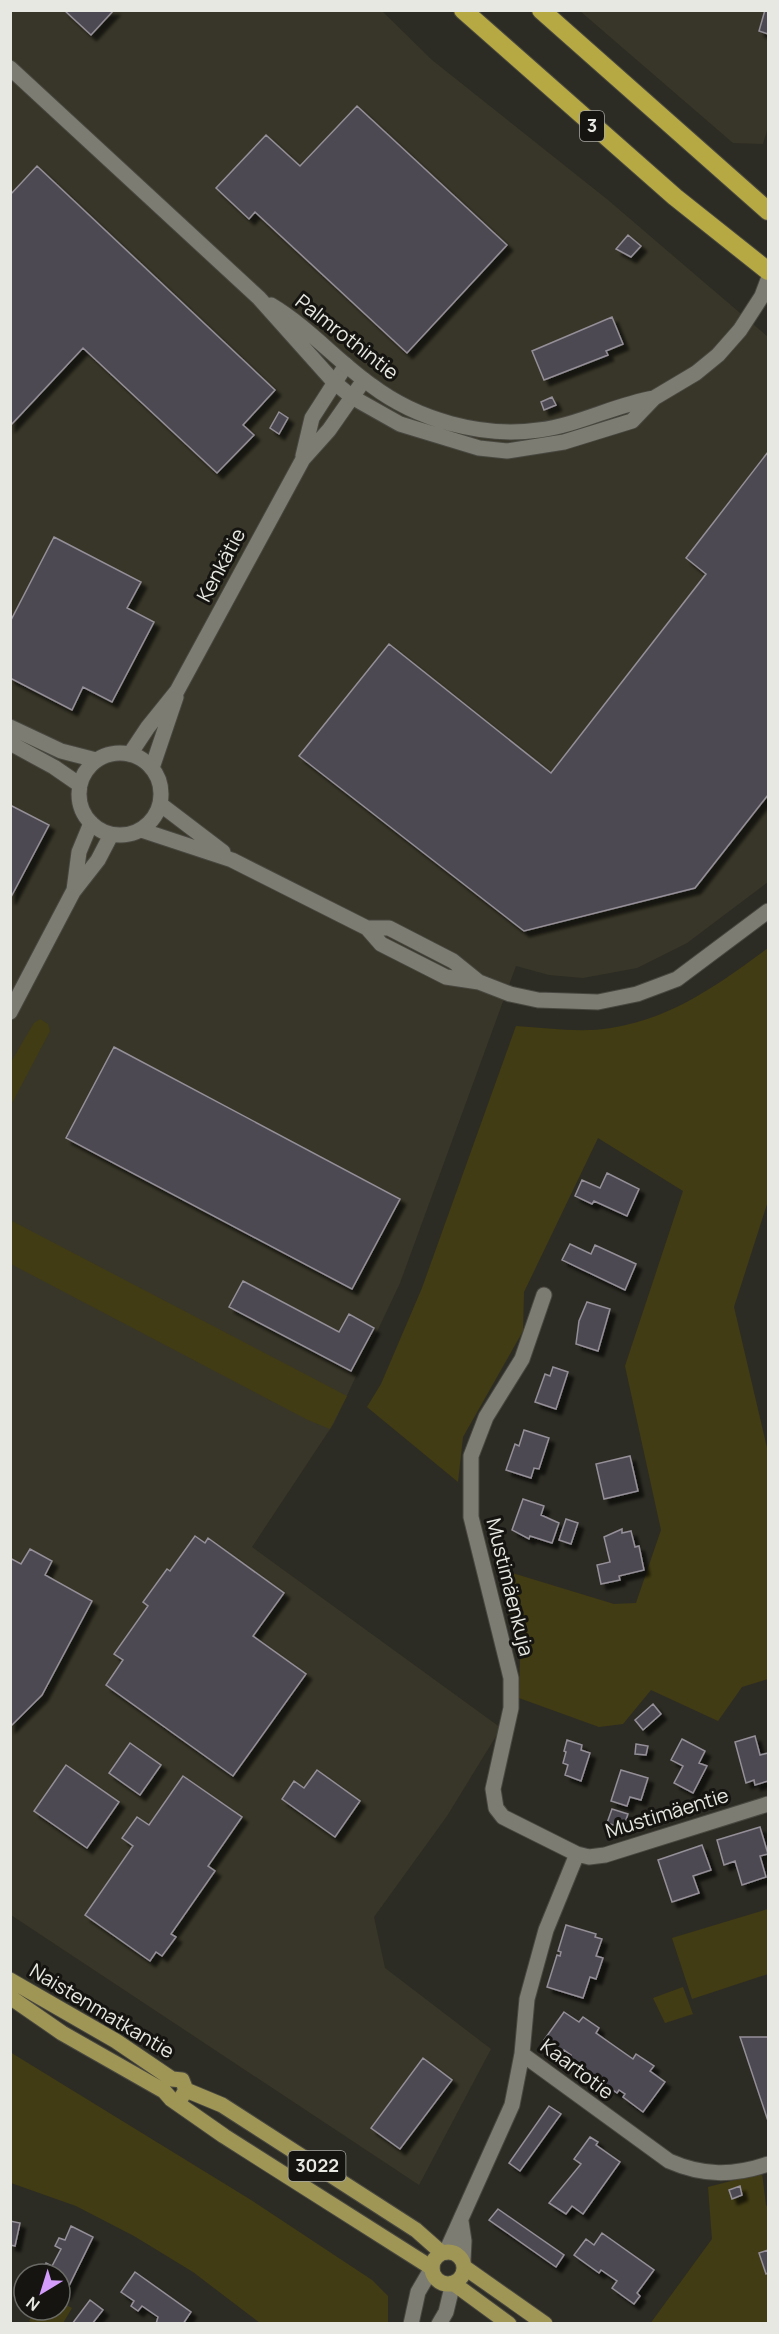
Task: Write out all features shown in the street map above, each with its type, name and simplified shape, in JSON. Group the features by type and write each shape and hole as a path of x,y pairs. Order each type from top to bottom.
{"highway":[{"name":"3","path":"463,10 589,124 768,271"},
{"path":"541,10 768,211"}],"main road":[{"name":"Naistenmatkantie","path":"10,1980 116,2041 224,2136 432,2268"},
{"name":"Naistenmatkantie","path":"10,1997 62,2033 174,2090 222,2105 407,2224 444,2252"},
{"name":"3022","path":"444,2252 458,2256 463,2264 545,2324"},
{"path":"444,2252 433,2262 434,2277 441,2282 453,2283 509,2324"},
{"path":"453,2283 459,2279 463,2264"}],"street":[{"name":"Palmrothintie","path":"10,68 259,298 334,382 352,397 418,430 479,448 507,450 564,442 632,421 654,398 696,373 718,355 740,330 762,296 768,280"},
{"name":"Palmrothintie","path":"259,298 294,319 364,380 397,402 430,416 483,431 507,433 559,426 625,403 654,398"},
{"name":"Kenkätie","path":"303,459 312,418 346,365"},
{"name":"Kenkätie","path":"130,754 177,691 303,459 329,430 364,380"},
{"name":"Kenkätie","path":"152,768 177,691"},
{"path":"10,727 61,751 96,760"},
{"path":"10,743 80,785"},
{"path":"119,753 130,754 141,758 152,768 161,792 160,804 157,813 141,830 124,836 111,835 91,824 82,810 80,785 85,772 96,760 119,753"},
{"path":"160,804 232,860"},
{"path":"73,892 79,852 91,824"},
{"path":"141,830 232,860 367,928 389,928 453,961 479,982 510,994 550,1002 598,1002 627,996 677,979 768,911"},
{"path":"10,1012 73,892 98,860 111,835"},
{"name":"Mustimäenkuja","path":"544,1295 522,1359 486,1417 475,1440 471,1456 471,1517 511,1678 511,1708 492,1799 503,1817 577,1854"},
{"name":"Mustimäentie","path":"577,1854 589,1857 605,1855 768,1804"},
{"path":"522,2054 527,1999 546,1930 577,1854"},
{"name":"Kaartotie","path":"444,2252 461,2221 512,2105 522,2054 669,2161 687,2169 717,2175 768,2164"},
{"name":"Kaartotie","path":"461,2221 464,2241 463,2264"},
{"path":"411,2324 418,2292 432,2268"},
{"path":"439,2324 446,2312 453,2283"}],"shaded area":[{"path":"10,11 382,11 432,60 608,200 768,337 768,882 687,943 637,968 583,978 549,975 516,966 400,1283 334,1423 252,1547 501,1728 447,1816 374,1917 385,1968 491,2049 419,2185 11,1915"},
{"path":"580,11 768,11 768,127 763,144 733,143"},
{"path":"768,948 768,1201 734,1307 768,1452 768,1679 742,1687 718,1721 651,1690 623,1724 599,1727 519,1698 520,1658 501,1585 509,1572 614,1604 636,1603 661,1530 625,1366 683,1191 598,1138 524,1292 523,1331 463,1437 458,1482 367,1407 381,1384 422,1288 516,1026 587,1030 634,1023 675,1008 694,998"},
{"path":"40,1019 48,1024 50,1031 11,1105 11,1062 34,1023"},
{"path":"10,1220 347,1396 330,1429 308,1420 11,1264"},
{"path":"768,1909 768,1974 692,1999 672,1938"},
{"path":"683,1987 693,2014 665,2023 653,1998"},
{"path":"10,2052 251,2200 372,2280 388,2296 388,2323 260,2323 193,2272 134,2236 76,2206 11,2183"},
{"path":"762,2173 768,2208 768,2323 650,2324 712,2239 708,2187"},
{"path":"32,2322 64,2322 63,2323"}],"building":[{"path":"64,10 114,10 91,35"},
{"path":"765,10 768,10 768,34 759,31"},
{"path":"357,106 507,245 407,353 255,212 249,219 216,188 266,135 300,166"},
{"path":"37,166 275,390 243,425 254,435 217,473 83,348 10,426 10,195"},
{"path":"628,235 641,246 631,257 616,249"},
{"path":"612,317 623,344 606,351 608,355 544,380 532,351"},
{"path":"552,397 556,405 544,410 541,402"},
{"path":"279,412 288,418 279,434 270,428"},
{"path":"768,452 768,795 695,888 524,931 299,756 389,644 551,773 706,574 686,558"},
{"path":"54,537 141,582 127,608 154,622 112,702 83,687 72,710 10,678 10,622"},
{"path":"10,805 49,825 10,899"},
{"path":"114,1047 400,1199 352,1289 66,1138"},
{"path":"607,1173 639,1189 627,1216 594,1201 592,1204 575,1196 582,1180 600,1188"},
{"path":"570,1244 591,1254 595,1245 636,1264 625,1290 562,1260"},
{"path":"243,1281 339,1332 349,1314 374,1328 351,1371 229,1307"},
{"path":"587,1302 610,1309 598,1351 576,1344 579,1321"},
{"path":"553,1367 568,1372 556,1409 535,1402 545,1374 550,1376"},
{"path":"524,1430 549,1438 539,1469 534,1468 531,1478 506,1470 515,1444 519,1446"},
{"path":"630,1456 638,1491 604,1499 596,1464"},
{"path":"523,1499 544,1506 541,1515 559,1523 552,1543 530,1536 529,1539 512,1530"},
{"path":"566,1519 578,1523 571,1544 559,1540"},
{"path":"622,1529 622,1533 631,1531 635,1547 639,1546 644,1570 619,1576 620,1580 601,1584 597,1565 610,1562 604,1537"},
{"path":"195,1536 205,1543 208,1538 284,1593 253,1636 306,1674 233,1776 106,1685 123,1660 114,1654 148,1606 143,1602 167,1569 170,1571"},
{"path":"30,1549 52,1561 45,1575 92,1601 42,1695 10,1727 10,1558 21,1564"},
{"path":"653,1704 661,1714 643,1730 635,1720"},
{"path":"755,1736 760,1755 768,1753 768,1781 755,1785 754,1780 746,1783 735,1742"},
{"path":"682,1739 705,1751 699,1763 707,1766 693,1793 674,1783 683,1766 671,1760"},
{"path":"567,1740 582,1745 581,1750 590,1753 581,1781 565,1775 568,1765 563,1763"},
{"path":"130,1743 161,1765 140,1795 109,1773"},
{"path":"636,1744 648,1746 646,1755 635,1754"},
{"path":"66,1765 119,1802 87,1848 34,1811"},
{"path":"317,1770 360,1801 335,1837 282,1799 294,1781 304,1788"},
{"path":"621,1770 648,1778 641,1800 630,1797 627,1806 611,1801"},
{"path":"183,1776 242,1817 208,1866 215,1871 171,1934 176,1937 162,1956 156,1952 150,1961 85,1915 133,1846 122,1838 137,1817 149,1825"},
{"path":"612,1809 628,1814 623,1828 607,1823"},
{"path":"760,1827 768,1854 760,1856 766,1877 742,1885 735,1861 724,1865 717,1840"},
{"path":"702,1845 711,1870 693,1876 699,1893 672,1902 658,1860"},
{"path":"566,1925 596,1934 595,1937 602,1939 596,1956 603,1958 596,1979 590,1977 583,1998 547,1987 557,1955 560,1956 561,1952 558,1951"},
{"path":"564,2012 579,2022 583,2017 599,2028 596,2033 633,2059 636,2054 654,2066 650,2071 665,2082 643,2112 623,2097 625,2094 619,2090 617,2093 568,2058 571,2055 564,2050 562,2053 544,2040"},
{"path":"740,2037 768,2037 768,2121"},
{"path":"423,2058 452,2080 400,2149 371,2128"},
{"path":"549,2106 561,2114 520,2171 509,2163"},
{"path":"590,2137 598,2142 596,2145 620,2162 583,2214 572,2206 566,2214 549,2203 581,2164 574,2159"},
{"path":"740,2186 742,2195 732,2199 729,2190"},
{"path":"498,2209 564,2255 556,2267 489,2220"},
{"path":"10,2221 20,2223 15,2246 10,2245"},
{"path":"71,2226 93,2237 72,2280 72,2262 54,2262 61,2249 55,2246 59,2238 65,2240"},
{"path":"602,2233 654,2270 637,2293 640,2296 634,2304 612,2288 617,2281 601,2270 599,2273 574,2255 586,2239 594,2245"},
{"path":"768,2250 768,2273 766,2274 759,2253"},
{"path":"135,2272 191,2312 183,2324 156,2324 158,2317 142,2306 138,2311 131,2306 134,2301 121,2292"},
{"path":"90,2300 103,2310 92,2324 72,2324"}]}
